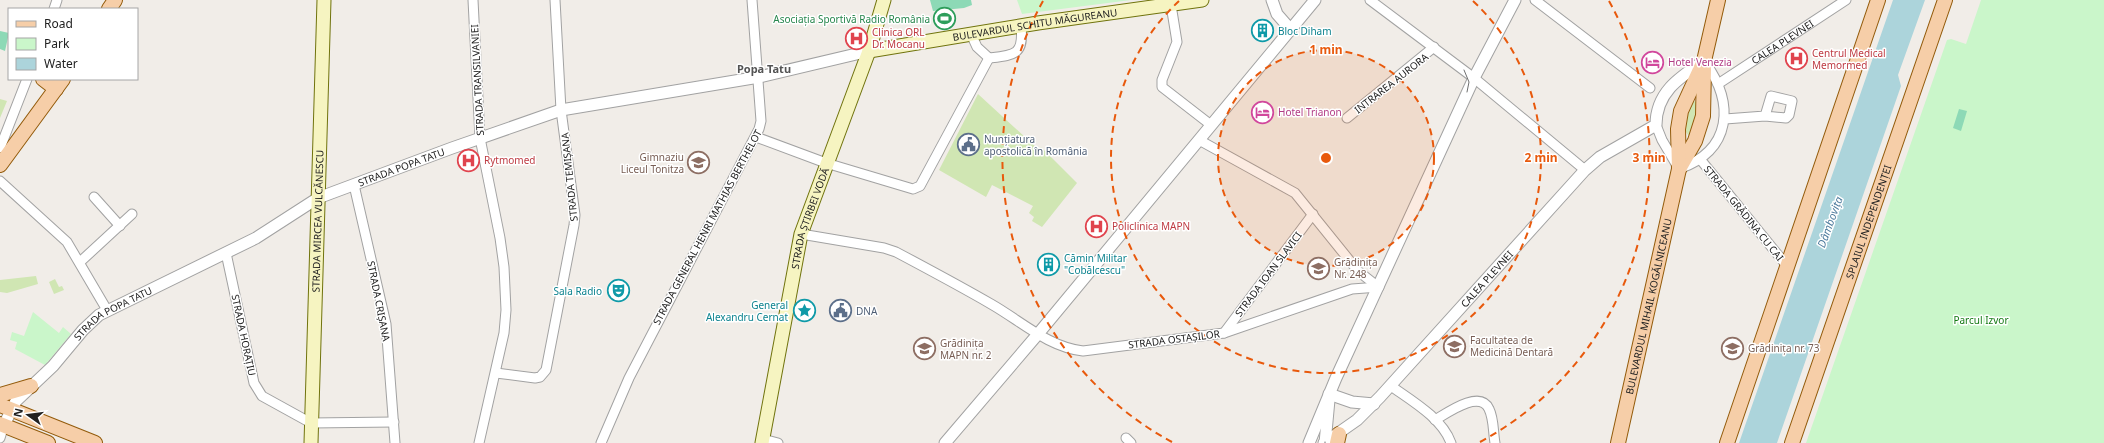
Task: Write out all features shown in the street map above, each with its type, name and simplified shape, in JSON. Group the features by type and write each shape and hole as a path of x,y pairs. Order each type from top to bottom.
{"main road":[{"name":"STRADA MIRCEA VULCĂNESCU","path":"311,443 324,0"},
{"name":"STRADA ȘTIRBEI VODĂ","path":"762,441 801,234 826,163 869,51 884,0"},
{"name":"BULEVARDUL SCHITU MĂGUREANU","path":"869,51 1021,26 1202,0"},
{"path":"1704,61 1718,0"},
{"name":"SPLAIUL INDEPENDENȚEI","path":"1792,443 1945,0"},
{"path":"1727,443 1875,1"},
{"name":"BULEVARDUL MIHAIL KOGĂLNICEANU","path":"1618,443 1679,170 1680,116 1704,61"},
{"name":"BULEVARDUL MIHAIL KOGĂLNICEANU","path":"1679,170 1695,141 1703,116 1704,61"},
{"path":"0,165 60,84 46,80"},
{"path":"0,395 31,386"},
{"path":"5,407 95,443"},
{"path":"1,429 48,443"}],"street":[{"name":"STRADA TRANSILVANIEI","path":"473,0 480,138 500,238 505,274 506,310 504,333 496,373 479,443"},
{"name":"STRADA TEMIȘANA","path":"496,373 535,378 543,374 547,366 574,225 574,214 561,110 555,0"},
{"name":"STRADA GENERAL HENRI MATHIAS BERTHELOT","path":"601,443 629,378 756,137 761,121 752,0"},
{"path":"1272,0 1277,14 1291,30"},
{"path":"1370,0 1464,70 1585,170"},
{"path":"1309,443 1329,394 1467,92 1515,0"},
{"path":"1535,0 1650,88"},
{"name":"CALEA PLEVNEI","path":"1718,84 1846,0"},
{"path":"945,443 1038,334 1313,3"},
{"path":"1171,5 1177,42 1162,80 1162,87 1211,125"},
{"path":"971,34 977,47 989,58 1013,55 1017,53 1022,39 1021,26"},
{"name":"INTRAREA AURORA","path":"1347,118 1434,47"},
{"name":"STRADA POPA TATU","path":"1,429 5,407 16,401 54,366 91,322 107,310 263,234 318,198 480,138 561,110 759,78 869,51"},
{"path":"756,137 826,163 913,188 920,186 989,58"},
{"path":"1704,61 1718,84 1724,99 1725,119 1718,140 1700,159 1679,170 1662,140 1656,125 1658,106 1666,90 1679,78 1704,61"},
{"path":"0,148 27,80"},
{"path":"1725,119 1765,116"},
{"name":"CALEA PLEVNEI","path":"1330,441 1374,404 1391,386 1585,170 1600,156 1656,125"},
{"path":"1199,140 1295,193 1358,271 1378,287"},
{"name":"STRADA GRĂDINA CU CAI","path":"1700,159 1787,266"},
{"path":"0,181 64,239 80,262 107,310"},
{"name":"STRADA CRIȘANA","path":"354,185 386,324 395,443"},
{"path":"94,198 120,226"},
{"path":"80,262 132,214"},
{"name":"STRADA IOAN SLAVICI","path":"1224,333 1313,214"},
{"name":"STRADA OSTAȘILOR","path":"801,234 878,246 896,252 992,304 1038,334 1061,346 1083,350 1224,333 1352,289 1378,287"},
{"name":"STRADA HORAȚIU","path":"226,253 254,383 257,390 269,400 311,423 394,422"},
{"path":"1391,386 1435,420 1444,430 1451,443"},
{"path":"1329,394 1352,402 1374,404"},
{"path":"1329,394 1330,441"},
{"path":"1435,420 1470,401 1483,402 1488,406 1491,415 1495,443"},
{"path":"762,441 778,443"}],"green space":[{"path":"930,0 971,0 972,5 964,8 933,11"},
{"path":"1017,0 1131,0 1022,14"},
{"name":"Parcul Izvor","path":"1981,0 2104,0 2104,443 1806,443 1947,40 1951,39 1966,44"},
{"path":"0,31 8,33 5,51 0,49"},
{"path":"978,94 1038,149 1041,147 1077,183 1042,227 1032,221 1034,217 1029,213 1033,206 992,185 986,197 939,170"},
{"path":"0,99 7,101 0,118"},
{"path":"1694,101 1696,102 1699,110 1692,134 1689,136 1686,133 1685,124 1687,113"},
{"path":"1959,109 1967,111 1961,131 1953,128"},
{"path":"36,276 38,284 7,293 0,292 0,280"},
{"path":"55,279 59,287 62,286 64,290 54,294 49,282"},
{"path":"33,312 59,333 63,327 71,334 45,365 15,349 17,342 10,340 12,332 24,336"}],"water":[{"name":"Dâmbovița","path":"1893,0 1925,0 1898,75 1901,86 1777,443 1739,443"}],"tram line":[{"path":"1464,70 1469,82 1467,92"}],"place":[{"name":"Asociația Sportivă Radio România","path":"945,19"},
{"name":"Bloc Diham","path":"1262,31"},
{"name":"Clinica ORL Dr. Mocanu","path":"857,38"},
{"name":"Centrul Medical Memormed","path":"1796,59"},
{"name":"Hotel Venezia","path":"1652,62"},
{"name":"Hotel Trianon","path":"1263,112"},
{"name":"Nunțiatura apostolică în România","path":"969,145"},
{"name":"Rytmomed","path":"469,160"},
{"name":"Gimnaziu Liceul Tonitza","path":"699,163"},
{"name":"Policlinica MAPN","path":"1097,226"},
{"name":"Cămin Militar \"Cobălcescu\"","path":"1048,264"},
{"name":"Grădinița Nr. 248","path":"1319,268"},
{"name":"Sala Radio","path":"618,291"},
{"name":"General Alexandru Cernat","path":"804,311"},
{"name":"DNA","path":"840,311"},
{"name":"Facultatea de Medicină Dentară","path":"1454,346"},
{"name":"Grădinița nr. 73","path":"1732,348"},
{"name":"Grădinița MAPN nr. 2","path":"925,349"}],"district":[{"name":"Popa Tatu","path":"764,69"}]}
